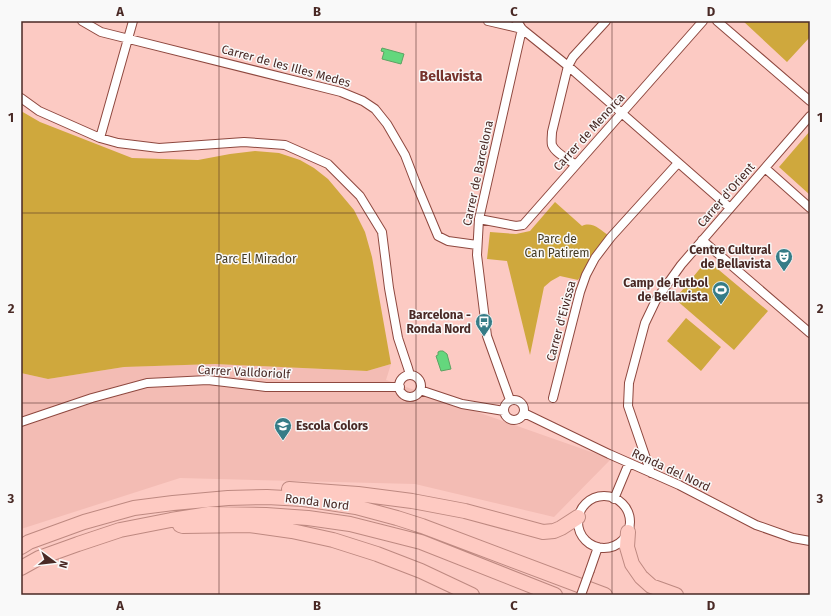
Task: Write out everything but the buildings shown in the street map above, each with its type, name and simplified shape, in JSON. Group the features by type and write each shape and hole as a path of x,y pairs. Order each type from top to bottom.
{"highway":[{"path":"202,499 212,493 275,488 358,494 466,511 543,532 554,531 561,528 578,517"},
{"name":"Ronda Nord","path":"21,547 29,542 84,522 134,508 202,499 267,497 303,499 356,507 397,518 605,595"},
{"name":"Ronda Nord","path":"21,568 39,558 120,530 208,514 266,515 308,518 350,524 421,542 555,595"},
{"path":"171,520 183,526 249,524 333,540 378,554 421,571 472,595"},
{"path":"628,532 627,547 632,564 641,577 651,586 676,595"}],"street":[{"name":"Carrer de les Illes Medes","path":"82,21 101,32 341,92 363,101 375,109 388,124 406,155 415,182 438,236 448,241 477,245"},
{"path":"100,138 133,21"},
{"path":"488,21 522,29"},
{"path":"517,21 522,29 568,66 730,208"},
{"path":"576,165 552,146 552,132 568,66 574,57 606,21"},
{"name":"Carrer de Menorca","path":"479,219 523,226 703,21"},
{"path":"717,21 810,101"},
{"name":"Carrer de Barcelona","path":"510,400 487,336 477,245 479,219 522,29"},
{"path":"21,98 39,111 100,138 118,143 159,148 244,142 285,145 328,164 360,196 382,232 389,288 398,338 410,375"},
{"name":"Carrer d'Orient","path":"651,473 628,406 629,383 645,323 656,300 681,265 810,116"},
{"name":"Carrer d'Eivissa","path":"553,398 580,292 586,275 611,237 678,162"},
{"path":"765,168 810,208"},
{"path":"702,240 810,333"},
{"path":"410,375 417,377 421,386 416,395 409,396 402,393 400,387 401,380 410,375"},
{"name":"Carrer Valldoriolf","path":"21,422 92,398 147,383 208,380 266,387 400,387"},
{"path":"420,390 462,404 504,411"},
{"path":"514,399 523,403 524,413 519,419 514,420 507,418 504,411 505,404 510,400 514,399"},
{"name":"Ronda del Nord","path":"524,413 679,485 756,525 793,538 810,541"},
{"path":"614,498 629,463"},
{"path":"603,496 614,498 625,507 629,515 630,524 624,539 616,545 604,548 587,542 581,535 578,527 578,517 582,509 586,503 594,498 603,496"},
{"path":"581,595 598,547"}],"shaded area":[{"path":"382,48 404,54 401,64 382,59 384,52 381,51"},
{"path":"440,351 447,354 451,369 441,371 436,356"},
{"path":"215,364 367,371 391,364 386,380 611,459 554,517 415,484 180,478 21,529 21,373 48,379 124,367"}],"green space":[{"path":"743,21 810,21 810,37 787,62"},
{"name":"Parc El Mirador","path":"21,111 40,122 132,158 198,160 255,151 279,153 300,160 314,168 328,179 354,210 365,232 372,257 391,364 367,371 215,364 124,367 48,379 21,373"},
{"path":"810,131 810,195 779,167"},
{"name":"Parc de Can Patirem","path":"555,202 582,226 593,225 609,236 578,280 560,276 544,287 530,355 507,261 487,259 490,232 516,234 530,231"},
{"name":"Camp de Futbol de Bellavista","path":"707,260 768,311 734,350 675,299"},
{"path":"686,318 721,347 701,371 667,341"}],"place":[{"name":"Centre Cultural de Bellavista","path":"784,272"},
{"name":"Camp de Futbol de Bellavista","path":"721,305"},
{"name":"Barcelona - Ronda Nord","path":"484,337"},
{"name":"Escola Colors","path":"283,441"}],"district":[{"name":"Bellavista","path":"451,76"}]}
